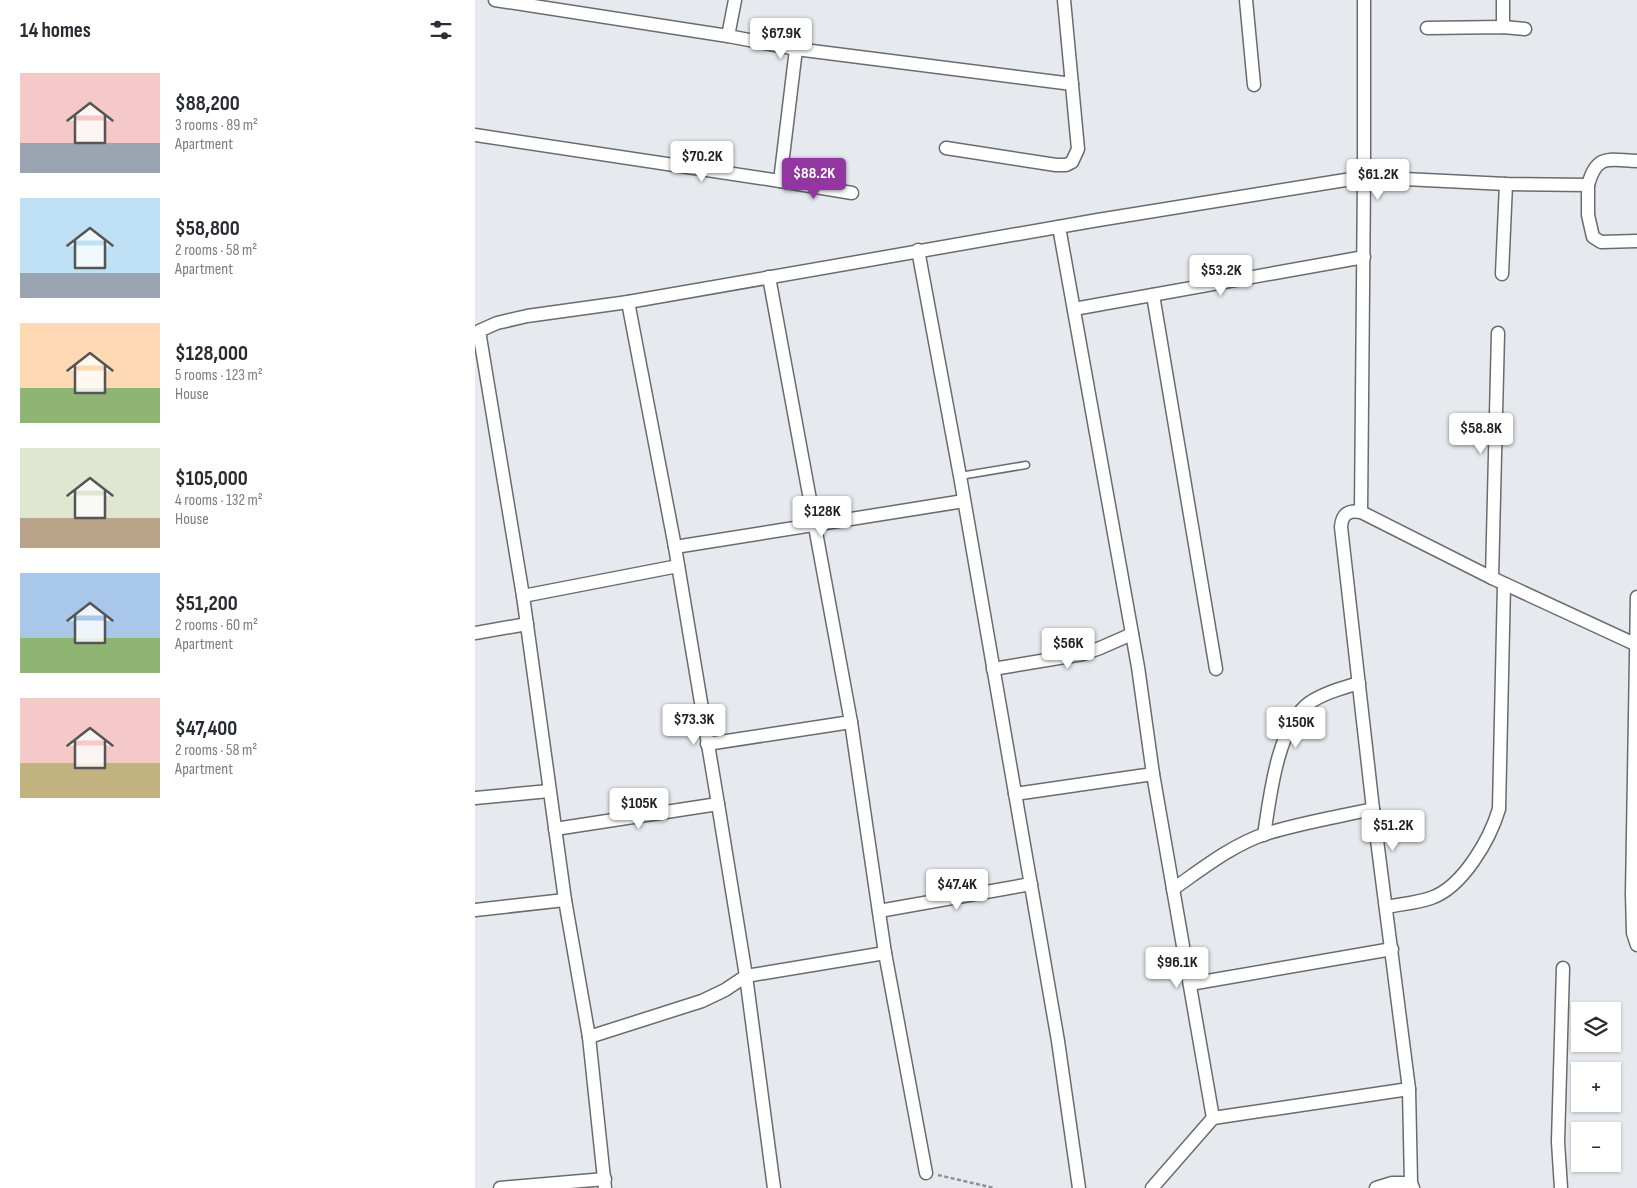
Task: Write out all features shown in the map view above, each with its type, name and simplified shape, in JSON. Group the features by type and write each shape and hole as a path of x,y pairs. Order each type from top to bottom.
{"street":[{"path":"495,0 728,36 796,49 1072,84"},
{"path":"728,36 735,0"},
{"path":"946,148 1056,165 1066,165 1072,162 1078,149 1064,0"},
{"path":"1246,0 1255,85"},
{"path":"1361,512 1364,258 1364,0"},
{"path":"1503,0 1503,27"},
{"path":"1427,28 1503,27 1525,29"},
{"path":"781,181 796,49"},
{"path":"475,135 852,193"},
{"path":"1637,161 1604,160 1596,165 1588,185 1588,215 1593,237 1601,242 1637,241"},
{"path":"500,1188 605,1184 589,1037 565,900 523,596 477,332 497,323 527,316 628,302 918,250 1364,178 1506,184 1588,185"},
{"path":"1502,274 1506,184"},
{"path":"1059,227 1131,634 1153,774 1213,1118"},
{"path":"918,250 960,476 1058,1041 1079,1188"},
{"path":"1074,309 1364,258"},
{"path":"769,278 851,722 885,953 926,1173"},
{"path":"1153,295 1216,669"},
{"path":"628,302 675,547 718,804 746,976 774,1188"},
{"path":"1492,578 1498,333"},
{"path":"675,547 964,501"},
{"path":"1376,1188 1393,1183 1412,1186 1409,1089 1373,809 1341,518 1347,513 1361,512 1504,584 1637,645"},
{"path":"523,596 678,566"},
{"path":"1386,906 1432,898 1449,889 1463,875 1495,822 1499,809 1504,584"},
{"path":"1637,597 1632,894 1633,933 1637,944"},
{"path":"475,633 527,624"},
{"path":"993,669 1083,654 1131,634"},
{"path":"1264,834 1276,768 1285,738 1296,717 1309,704 1327,694 1359,683"},
{"path":"707,744 851,722"},
{"path":"1015,794 1153,774"},
{"path":"475,798 549,791"},
{"path":"555,829 718,804"},
{"path":"1173,889 1246,842 1264,834 1373,809"},
{"path":"879,911 1031,884"},
{"path":"475,910 565,900"},
{"path":"1190,984 1392,950"},
{"path":"589,1037 701,1001 725,990 746,976 885,953"},
{"path":"1561,1188 1558,1142 1563,968"},
{"path":"1152,1188 1213,1118 1409,1089"}],"lane":[{"path":"960,476 1026,465"}],"path":[{"path":"926,1173 994,1188"}]}
